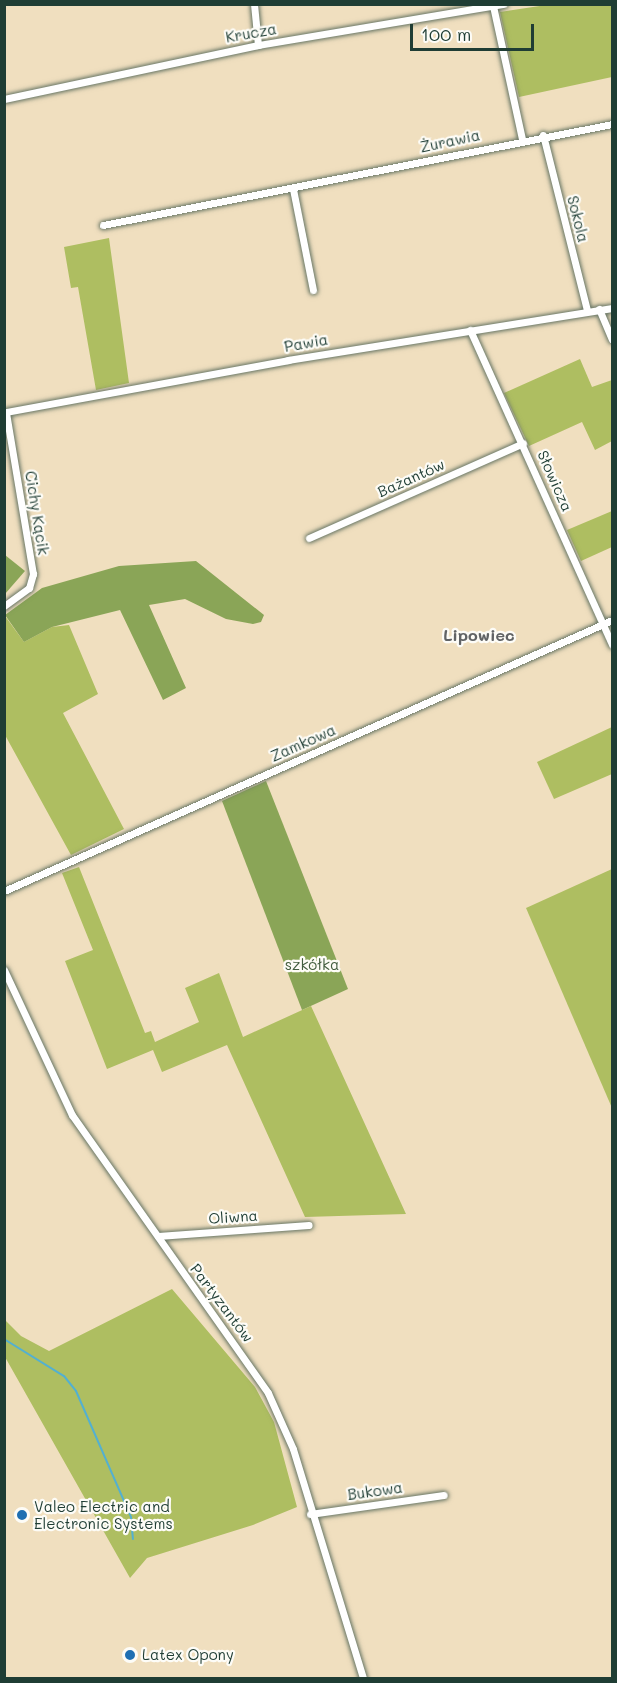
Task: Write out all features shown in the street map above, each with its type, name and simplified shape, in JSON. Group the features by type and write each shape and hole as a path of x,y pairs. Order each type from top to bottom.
{"street":[{"path":"254,4 258,45"},
{"name":"Krucza","path":"4,99 258,45 504,4"},
{"path":"493,6 522,139"},
{"name":"Żurawia","path":"103,225 293,189 522,139 612,124"},
{"name":"Sokola","path":"543,135 587,310"},
{"path":"293,189 313,290"},
{"name":"Pawia","path":"6,412 470,330 587,310 612,308"},
{"path":"599,309 612,339"},
{"name":"Słowicza","path":"470,330 612,644"},
{"name":"Cichy Kącik","path":"4,606 29,588 33,574 6,412"},
{"name":"Bażantów","path":"309,538 523,443"},
{"name":"Zamkowa","path":"4,891 612,620"},
{"name":"Partyzantów","path":"4,970 72,1114 268,1393 293,1449 310,1514 363,1678"},
{"name":"Oliwna","path":"158,1236 309,1225"},
{"name":"Bukowa","path":"310,1514 444,1495"}],"green space":[{"path":"553,4 612,5 612,77 519,97 500,12"},
{"path":"109,238 129,383 96,390 78,287 71,288 64,247"},
{"path":"580,359 592,387 612,380 612,441 595,450 582,422 529,446 504,393"},
{"path":"612,511 612,547 581,561 567,530"},
{"path":"5,555 25,571 5,594"},
{"path":"196,561 264,615 261,622 253,624 226,619 185,599 149,605 186,688 163,700 120,610 52,627 24,642 5,615 42,588 119,566"},
{"path":"5,616 24,642 52,627 69,625 98,694 63,713 124,829 71,855 5,735"},
{"path":"612,727 612,774 554,799 537,762"},
{"name":"szkółka","path":"266,781 348,989 302,1010 222,801"},
{"path":"79,867 145,1033 151,1031 155,1042 199,1022 185,988 219,973 243,1037 311,1006 406,1214 305,1217 227,1045 162,1072 153,1050 107,1069 65,961 93,950 62,873"},
{"path":"612,869 612,1108 526,908"},
{"path":"172,1289 255,1387 274,1422 297,1507 253,1525 147,1558 130,1578 5,1357 5,1320 21,1336 49,1351"}],"waterway":[{"path":"4,1339 64,1376 76,1391 131,1517 133,1539"}],"place":[{"name":"Valeo Electric and Electronic Systems","path":"22,1515"},
{"name":"Latex Opony","path":"130,1655"}],"district":[{"name":"Lipowiec","path":"479,635"}]}
